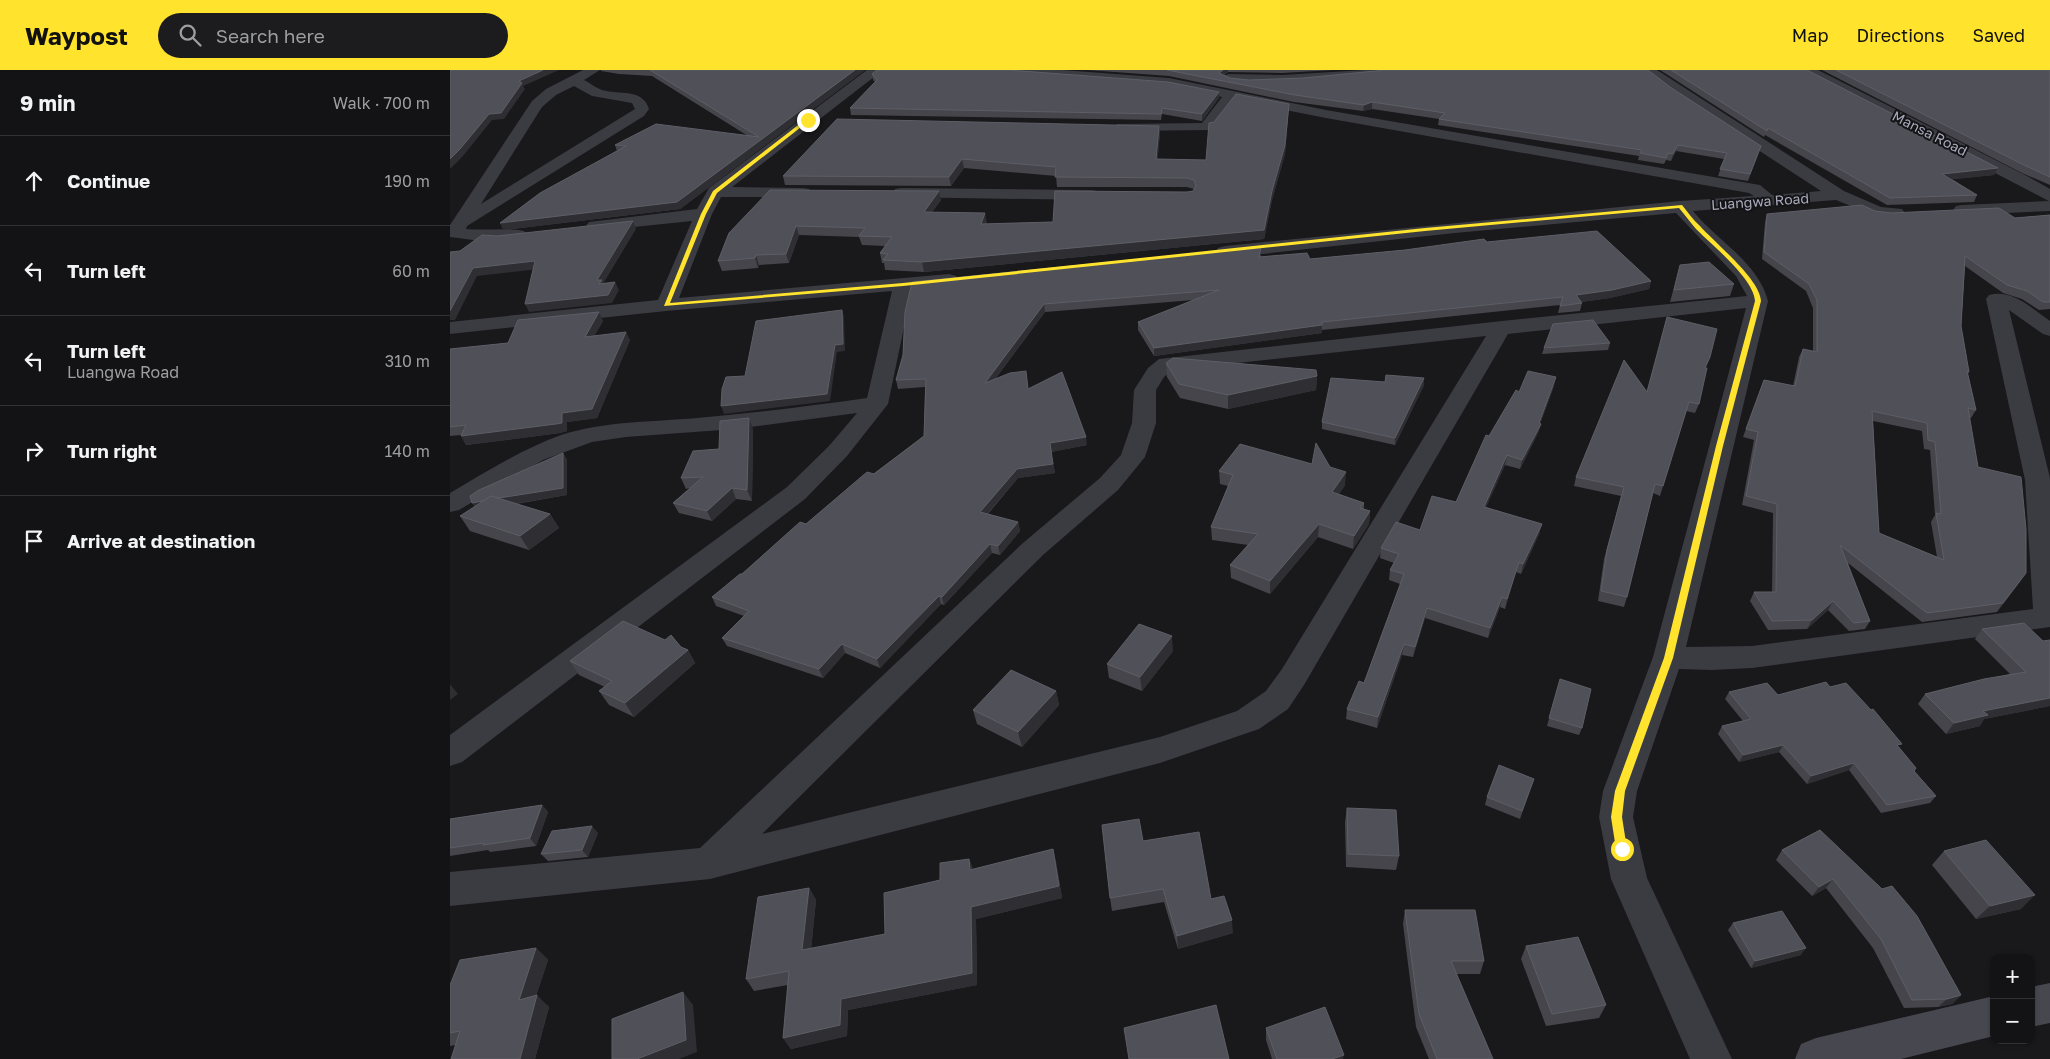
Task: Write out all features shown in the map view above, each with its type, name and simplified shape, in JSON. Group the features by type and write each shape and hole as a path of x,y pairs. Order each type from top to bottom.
{"main road":[{"path":"2035,1006 2050,1003"},
{"path":"1816,1059 1990,1017"}],"street":[{"path":"530,234 501,237 456,233 458,226 536,104 551,92 592,70"},
{"path":"666,305 703,214 715,192 876,70"},
{"path":"1008,70 1160,81 1438,134 1754,189 1774,201"},
{"path":"1206,89 1242,70"},
{"path":"1228,78 1319,78 1375,74 1386,70"},
{"path":"1648,70 1674,89 1838,195 1878,212 1907,212"},
{"name":"Mansa Road","path":"1808,70 2050,196"},
{"path":"458,226 639,113 642,109 640,102 636,99 597,93 574,80"},
{"path":"1110,126 1203,128 1208,126 1232,95"},
{"path":"808,120 837,121"},
{"path":"2020,179 2050,175"},
{"path":"715,192 824,193"},
{"path":"883,193 1111,195"},
{"name":"Luangwa Road","path":"1212,253 1435,229 1680,206 1774,201 1838,195"},
{"path":"1680,206 1744,274 1758,294 1758,301 1668,658 1620,791 1616,817 1629,879 1710,1059"},
{"path":"1945,211 2050,206"},
{"path":"578,228 703,214"},
{"path":"450,328 666,305 971,278"},
{"path":"450,753 796,493 838,451 877,404 903,285"},
{"path":"1668,658 1734,659 2049,617 2038,480 1996,299 2007,300 2050,330"},
{"path":"709,863 1033,549 1109,484 1133,457 1144,423 1145,390 1162,367 1179,361 1758,301"},
{"path":"450,889 709,863 1160,750 1248,720 1276,700 1293,676 1502,327"},
{"path":"450,504 515,464 553,447 589,435 636,429 687,426 877,404"}],"building":[{"path":"450,70 543,70 519,81 522,83 501,113 489,114 450,159"},
{"path":"650,70 855,70 677,202 500,223 540,193 626,146 615,145 656,124 759,137"},
{"path":"877,70 1008,70 1168,82 1219,92 1202,114 1162,108 1161,114 850,108 877,80 872,74"},
{"path":"1167,70 1223,70 1219,73 1230,78 1249,80 1303,78 1386,70 1648,70 1670,87 1761,146 1750,174 1720,169 1727,153 1678,145 1673,154 1668,153 1666,158 1640,153 1642,150 1439,119 1445,113 1372,102 1364,105 1295,95"},
{"path":"1671,70 1807,70 1998,168 1942,174 1977,195 1890,198 1768,128 1767,131"},
{"path":"1836,70 2050,70 2050,177 2026,166"},
{"path":"1236,94 1289,104 1285,145 1272,191 1264,230 922,262 883,260 888,254 880,253 892,237 859,236 865,228 796,226 786,254 756,255 755,258 718,261 729,233 770,190 939,191 924,212 985,213 981,224 1053,222 1055,191 1187,192 1193,191 1196,186 1194,180 1187,178 1055,177 1056,167 962,159 949,177 783,176 837,119 1159,126 1156,159 1206,160 1209,123 1214,122"},
{"path":"1862,205 1875,211 1891,213 1999,208 2015,218 2050,215 2050,302 2043,302 2027,291 2007,285 1965,256 1961,326 1969,372 1967,371 1976,410 1968,408 1978,467 2021,477 2026,529 2026,573 2003,603 1927,613 1840,545 1870,621 1854,623 1833,601 1812,620 1772,621 1754,592 1776,592 1777,504 1746,496 1758,432 1746,429 1764,380 1795,386 1803,349 1817,352 1817,300 1809,284 1764,252 1767,214","holes":["1872,411 1927,423 1928,440 1935,442 1941,514 1936,513 1944,560 1879,533"]},
{"path":"633,221 597,280 602,280 599,284 615,282 608,295 525,304 535,261 473,268 450,311 450,252 460,251 482,235 497,236"},
{"path":"1597,231 1651,281 1612,290 1576,295 1582,303 1560,306 1563,297 1322,322 1322,325 1154,348 1138,322 1219,290 1044,304 985,383 1010,373 1026,371 1028,389 1062,372 1086,437 1050,443 1053,464 1017,469 980,512 1018,522 998,546 990,544 942,597 939,596 877,659 842,644 819,669 722,638 749,611 712,597 742,574 800,522 806,524 867,472 874,474 924,436 926,379 896,380 903,355 905,312 912,282 1261,247 1259,257 1307,253 1310,259 1405,250 1484,239 1487,242"},
{"path":"1709,262 1734,284 1674,290 1680,265"},
{"path":"842,310 843,344 835,345 827,394 721,406 722,389 726,377 745,376 756,321"},
{"path":"599,312 585,337 626,332 592,409 562,413 562,423 556,424 461,436 466,425 450,427 450,349 508,343 518,320"},
{"path":"1667,317 1717,329 1710,357 1705,368 1707,368 1699,404 1689,402 1663,486 1655,484 1627,597 1601,591 1607,550 1624,487 1576,477 1624,360 1647,392"},
{"path":"1593,320 1610,343 1544,348 1553,324"},
{"path":"1173,358 1316,370 1317,376 1228,395 1179,384 1166,363"},
{"path":"1528,371 1556,377 1539,423 1541,424 1522,460 1507,455 1484,507 1542,524 1523,564 1519,562 1507,599 1502,597 1490,628 1427,608 1415,647 1404,644 1378,717 1347,709 1359,681 1364,683 1404,574 1390,570 1399,554 1381,548 1396,522 1420,530 1432,496 1456,502 1486,435 1489,436 1516,390 1519,392"},
{"path":"1386,375 1424,378 1395,438 1322,422 1331,378 1385,382"},
{"path":"749,418 747,490 732,488 707,511 673,503 703,477 681,478 693,451 719,449 720,421"},
{"path":"1316,443 1330,467 1346,472 1332,492 1364,503 1360,508 1370,511 1354,536 1319,524 1270,581 1230,565 1258,534 1211,527 1233,475 1219,471 1240,444 1312,464"},
{"path":"563,453 563,488 499,498 491,496 483,501 472,503 470,496 479,490"},
{"path":"491,496 550,514 520,536 460,516"},
{"path":"623,621 665,640 671,635 681,647 688,650 625,703 599,691 612,681 570,661"},
{"path":"2024,623 2043,641 2050,640 2050,698 1983,711 1988,715 1954,723 1925,694 1984,679 2026,672 1982,629"},
{"path":"1139,624 1172,636 1140,677 1107,664"},
{"path":"1011,670 1056,691 1018,732 973,710"},
{"path":"1560,679 1591,689 1582,728 1549,718"},
{"path":"1826,682 1830,687 1846,683 1871,710 1873,709 1902,744 1897,745 1916,768 1914,771 1936,796 1887,805 1854,763 1811,776 1783,745 1743,755 1722,726 1751,719 1729,692 1767,683 1778,695"},
{"path":"1499,765 1534,779 1522,811 1487,797"},
{"path":"542,805 530,838 450,848 450,819"},
{"path":"1347,808 1396,810 1399,856 1348,854"},
{"path":"1139,819 1143,841 1199,832 1211,899 1224,896 1232,920 1177,936 1163,889 1110,898 1102,825"},
{"path":"592,826 582,850 541,854 552,831"},
{"path":"1820,830 1882,889 1892,886 1917,916 1961,995 1947,999 1912,1000 1881,939 1833,879 1819,887 1782,850"},
{"path":"1986,840 2035,895 1990,906 1944,851"},
{"path":"1053,849 1059,886 971,907 972,973 841,999 840,1025 783,1038 789,971 746,979 758,897 809,888 802,950 885,934 884,893 940,880 940,863 969,859 970,870"},
{"path":"1405,910 1475,910 1484,961 1451,961 1493,1059 1437,1059 1419,1014"},
{"path":"1782,911 1806,948 1755,961 1733,923"},
{"path":"1578,937 1606,1005 1552,1014 1526,946"},
{"path":"536,948 519,1000 537,995 520,1059 451,1059 460,1031 450,1033 450,985 460,960"},
{"path":"683,992 686,1040 637,1059 612,1059 612,1019"},
{"path":"1216,1005 1229,1059 1129,1059 1124,1028"},
{"path":"1325,1007 1344,1055 1332,1059 1277,1059 1266,1028"}],"route":[{"path":"808,120 715,192 703,214 666,305 903,285 1425,230 1680,206 1744,274 1758,294 1758,301 1668,658 1620,791 1616,817 1622,849"}]}
